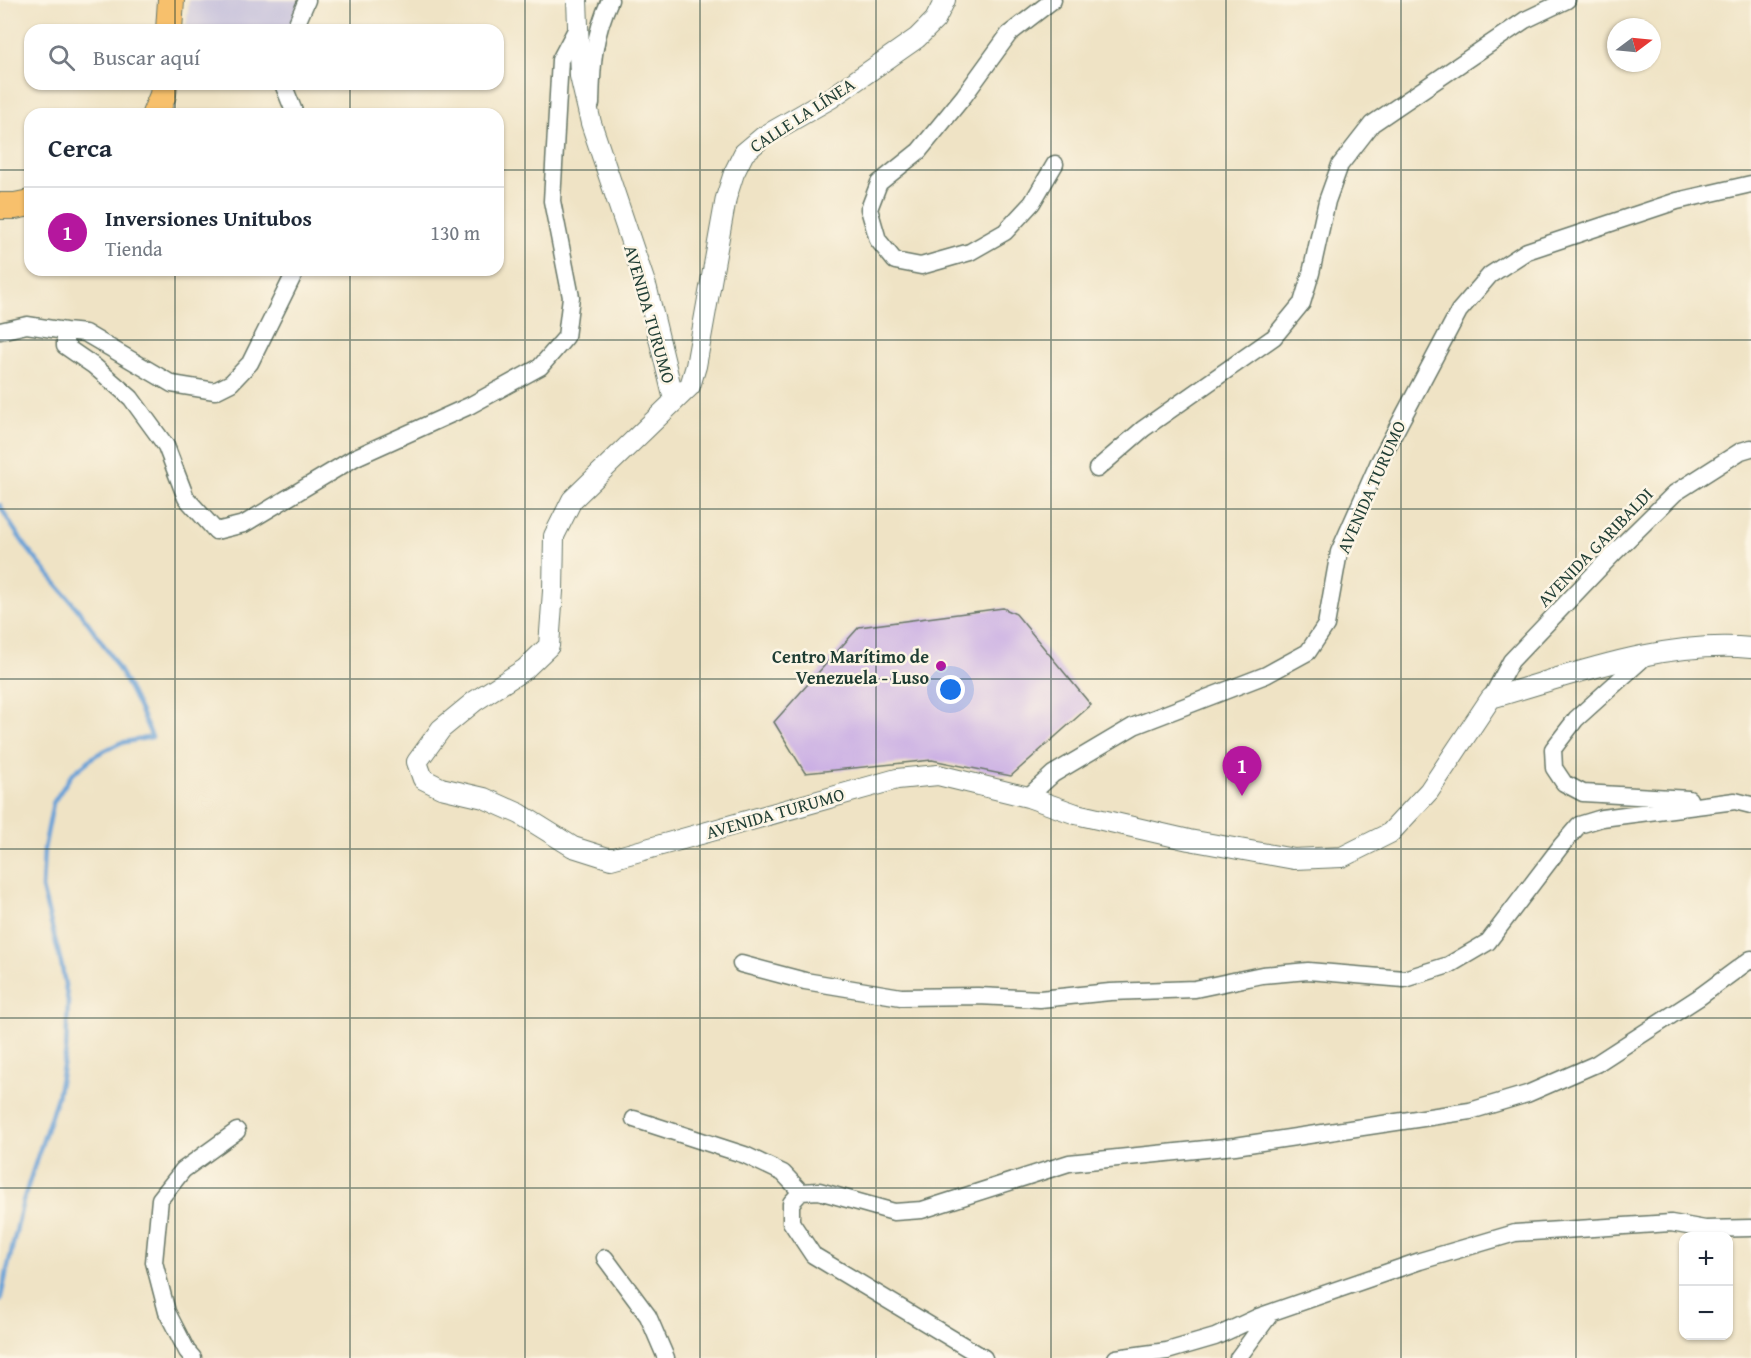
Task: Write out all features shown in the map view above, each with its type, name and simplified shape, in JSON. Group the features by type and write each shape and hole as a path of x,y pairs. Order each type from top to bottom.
{"main road":[{"path":"169,24 171,0"},
{"path":"158,108 164,90"},
{"path":"0,206 24,204"}],"street":[{"path":"297,24 307,0"},
{"name":"AVENIDA TURUMO","path":"577,0 579,76 609,182 647,289 674,400 572,500 554,536 549,646 525,669 475,700 441,729 417,762 423,779 441,788 484,798 519,814 573,848 611,859 897,779 938,775 1028,797 1053,774 1134,726 1266,675 1308,652 1326,624 1339,552 1378,464 1460,310 1490,275 1527,251 1677,201 1751,184"},
{"path":"591,123 593,56 602,18 610,0"},
{"name":"CALLE LA LÍNEA","path":"674,400 690,386 696,366 726,198 734,173 744,153 763,137 831,98 917,38 935,20 945,0"},
{"path":"1053,0 1009,34 964,96 919,151 879,183 869,208 878,240 895,261 921,266 970,252 1005,232 1032,202 1055,164"},
{"path":"1097,469 1143,429 1274,337 1302,303 1327,201 1340,165 1372,124 1525,20 1567,0"},
{"path":"65,331 65,346 94,366 131,398 166,446 186,498 216,531 244,524 356,457 468,406 540,367 566,337 571,297 552,201 560,60 578,26"},
{"path":"285,90 293,108"},
{"path":"0,331 27,325 85,333 171,384 215,391 231,383 250,363 293,276"},
{"name":"AVENIDA GARIBALDI","path":"1491,698 1511,661 1675,493 1741,451 1751,448"},
{"path":"1028,797 1076,814 1189,840 1294,859 1342,856 1390,833 1429,791 1491,698 1648,654 1728,646 1751,648"},
{"path":"1648,654 1576,719 1553,749 1554,768 1564,783 1583,793 1743,803"},
{"path":"741,964 806,981 901,997 978,996 1040,999 1110,992 1195,989 1262,975 1308,971 1404,979 1449,965 1488,942 1579,825 1602,818 1743,803"},
{"path":"984,1358 813,1255 791,1222 790,1203 801,1192 819,1191 894,1212 922,1210 1069,1163 1235,1146 1470,1111 1527,1094 1596,1064 1698,998 1751,959"},
{"path":"633,1119 745,1155 783,1173 801,1192"},
{"path":"193,1358 167,1312 154,1262 160,1199 183,1170 237,1131"},
{"path":"1116,1358 1167,1351 1215,1337 1272,1312 1420,1261 1515,1233 1671,1223 1705,1229 1751,1228"},
{"path":"605,1258 648,1316 666,1358"},
{"path":"1238,1358 1272,1312"}],"shaded area":[{"path":"189,0 305,0 293,24 187,24"}],"building":[{"name":"Centro Marítimo de Venezuela - Luso","path":"1003,608 1016,614 1091,705 1011,776 932,760 805,773 774,722 859,627"}],"waterway":[{"path":"0,505 32,555 82,615 111,656 140,709 152,737 120,743 96,755 72,774 53,803 44,849 42,888 62,967 68,1002 66,1051 57,1097 23,1201 0,1301"}],"place":[{"name":"Centro Marítimo de Venezuela - Luso","path":"941,666"},
{"name":"Inversiones Unitubos","path":"1242,796"}]}
